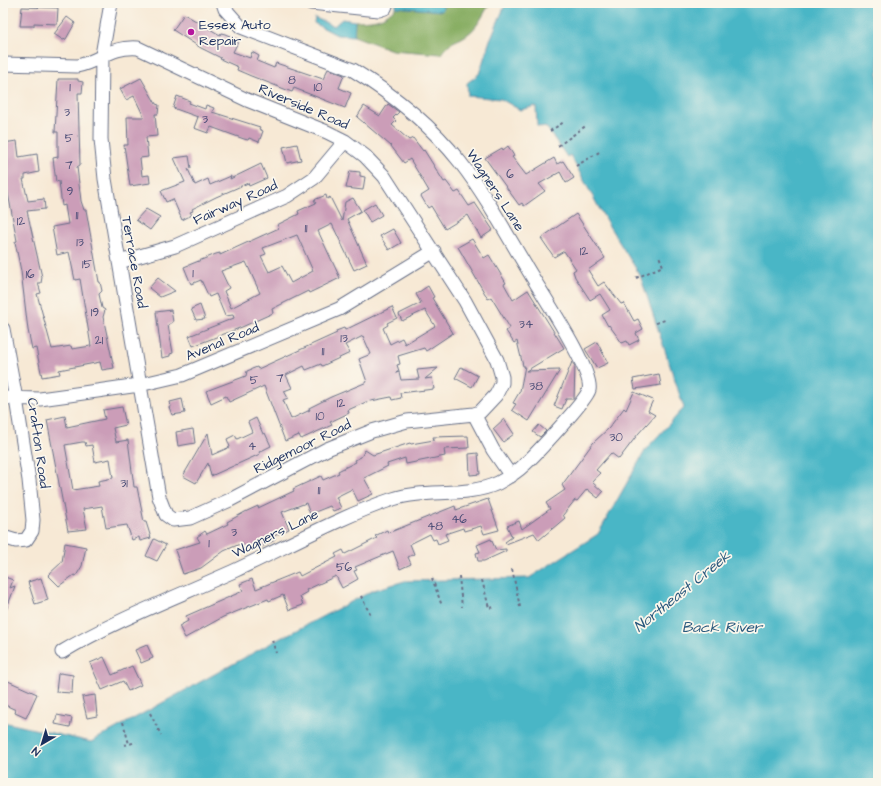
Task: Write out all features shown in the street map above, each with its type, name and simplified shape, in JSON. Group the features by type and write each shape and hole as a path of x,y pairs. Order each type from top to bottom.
{"street":[{"name":"Terrace Road","path":"111,3 102,55 101,138 109,210 159,498 166,515 173,520"},
{"name":"Wagners Lane","path":"62,652 80,641 240,568 313,532 380,503 397,497 486,487 511,476 532,458 582,401 589,389 590,382 587,373 572,345 491,207 460,161 416,116 391,96 353,70 241,27 232,19 223,3"},
{"path":"311,3 359,5 380,10 385,8 387,3"},
{"name":"Riverside Road","path":"3,64 77,66 88,63 111,50 121,48 138,48 247,100 327,132 345,141 376,165 434,251 497,360 501,371 502,383 496,395 485,407 474,414"},
{"name":"Fairway Road","path":"119,262 175,246 287,196 314,178 345,141"},
{"name":"Avenal Road","path":"3,398 16,399 69,395 139,385 199,370 339,309 434,251"},
{"name":"Crafton Road","path":"3,329 29,480 32,520 32,531 26,540 16,541 4,538"},
{"path":"474,414 493,450 511,476"},
{"name":"Ridgemoor Road","path":"173,520 190,518 207,511 327,449 372,431 407,421 474,414"}],"path":[{"path":"550,131 564,122"},
{"path":"558,146 587,125"},
{"path":"576,166 601,151"},
{"path":"636,278 663,266 659,256"},
{"path":"656,323 665,320"},
{"path":"512,569 520,607"},
{"path":"459,576 462,607"},
{"path":"432,578 442,606"},
{"path":"482,580 489,608 495,607"},
{"path":"361,596 371,616"},
{"path":"272,640 276,653"},
{"path":"150,713 161,735"},
{"path":"123,722 129,744"},
{"path":"124,745 136,742"}],"green space":[{"path":"444,3 490,3 475,28 464,37 451,43 441,54 392,50 354,36 355,21 377,19 391,12 396,7 442,11"}],"water":[{"path":"396,3 444,3 442,11 396,7"},
{"name":"Back River","path":"506,3 878,3 878,783 3,783 3,722 91,742 273,642 374,590 405,581 529,578 598,534 646,449 684,408 640,275 609,226 570,155 567,157 547,128 537,126 536,106 520,110 501,99 468,96 467,83 479,74 490,40"},
{"path":"315,18 334,26 342,19 355,21 354,36 337,35 314,23"}],"building":[{"path":"22,7 58,8 57,24 34,23 34,26 20,26"},
{"path":"184,14 220,35 221,33 225,34 239,40 233,52 250,58 252,52 259,56 257,61 274,68 276,63 323,79 328,69 344,75 339,88 351,93 345,108 294,88 292,92 237,70 238,67 220,59 221,58 201,48 173,30"},
{"path":"67,17 75,23 66,39 63,40 54,34"},
{"path":"141,78 156,104 159,105 158,114 155,114 157,136 146,137 148,157 140,158 142,176 149,175 150,183 130,186 124,145 128,145 127,117 144,117 134,96 126,100 120,89"},
{"path":"58,79 78,79 78,81 83,82 82,93 78,93 80,165 77,167 81,201 84,210 86,210 102,291 99,294 102,308 105,310 103,317 114,368 102,370 100,362 59,370 60,374 42,377 36,348 32,349 28,330 21,271 15,242 17,241 6,182 3,181 3,143 17,141 19,157 37,154 39,172 25,175 25,179 23,179 28,201 44,199 45,209 27,211 42,277 41,283 38,283 41,293 37,294 52,349 71,346 72,349 91,346 80,279 75,280 69,252 57,255 52,227 68,224 65,205 62,206 59,181 56,182 53,158 58,157 58,132 55,132"},
{"path":"177,96 190,101 189,103 205,109 206,105 214,108 212,112 260,127 259,129 263,131 259,142 249,138 248,140 244,139 211,127 208,133 194,128 198,117 173,108"},
{"path":"388,104 399,112 393,118 396,121 392,125 409,140 413,138 423,151 424,150 444,182 446,181 455,193 459,191 469,206 475,203 493,230 481,238 468,215 445,229 431,206 428,208 421,196 429,191 410,159 404,163 391,146 357,117 364,106 380,116"},
{"path":"297,144 301,160 287,163 283,147"},
{"path":"508,146 514,156 512,157 526,175 554,158 557,164 563,161 574,178 566,183 560,172 539,184 545,191 524,206 522,203 519,205 485,158 502,148 503,150"},
{"path":"189,156 191,168 188,169 195,185 208,179 210,185 231,176 230,179 261,164 267,178 249,186 248,183 216,197 192,209 193,211 190,212 192,215 182,220 173,199 166,202 161,191 185,182 174,158"},
{"path":"350,171 360,172 360,176 365,177 363,190 346,188"},
{"path":"326,195 327,199 330,197 342,221 345,202 353,198 361,211 347,219 367,264 354,270 332,224 318,231 340,278 309,293 308,291 272,309 273,313 193,346 189,336 234,318 233,315 225,316 216,294 209,297 201,280 191,284 184,267 216,254 220,253 220,255 279,228 277,225 299,214 298,211 316,203 314,200","holes":["297,235 313,271 291,283 282,266 269,272 261,256 266,254 263,248","246,262 260,293 231,308 224,291 229,288 221,271"]},
{"path":"375,203 382,215 370,222 363,210"},
{"path":"146,209 160,217 150,230 136,220"},
{"path":"576,214 605,258 588,270 598,286 604,282 621,304 624,303 634,321 638,319 643,329 636,333 639,340 629,345 627,341 622,343 609,325 608,326 602,315 610,310 600,294 590,300 575,277 573,271 576,269 564,251 554,257 541,238"},
{"path":"393,229 401,243 389,250 380,236"},
{"path":"472,239 484,258 489,255 506,283 504,284 513,300 528,290 564,348 526,371 560,370 529,421 512,410 516,404 513,403 520,391 525,366 523,366 517,341 514,343 506,331 510,328 491,297 488,299 458,247"},
{"path":"158,278 175,291 160,297 149,288"},
{"path":"428,286 434,297 432,298 453,333 426,351 424,348 398,356 400,364 397,365 399,371 396,373 399,372 401,380 419,379 417,370 438,368 425,379 432,378 434,389 400,393 401,398 392,400 391,397 366,402 348,410 349,413 330,422 332,425 301,439 299,435 285,441 264,386 229,402 226,396 211,403 206,391 246,376 247,371 257,367 258,369 337,333 336,331 344,328 345,330 392,307 397,318 387,323 388,325 383,328 390,344 402,338 405,344 435,326 425,310 402,321 399,314 421,303 416,294","holes":["363,336 371,354 359,359 367,382 331,397 309,408 310,410 291,419 283,400 288,398 284,391 292,388 286,375 304,366 306,370 321,364 322,366 350,353 345,345"]},
{"path":"200,305 205,319 196,320 191,309"},
{"path":"171,310 173,322 168,325 173,353 170,354 170,356 162,358 156,312"},
{"path":"597,342 608,363 597,368 585,349"},
{"path":"572,362 575,366 574,399 566,399 562,409 554,406"},
{"path":"461,367 478,376 472,387 455,378"},
{"path":"659,374 661,385 635,389 633,379"},
{"path":"634,392 653,400 648,411 655,415 619,459 611,453 596,470 600,473 592,482 603,492 598,498 587,489 577,501 575,500 563,515 565,518 539,540 534,533 506,544 505,542 512,537 507,526 519,521 522,529 550,509 546,503 565,490 562,485 593,443 609,428 624,408 626,410"},
{"path":"182,399 185,413 172,415 169,407 171,407 170,402"},
{"path":"122,407 126,425 113,428 116,442 128,440 134,487 137,487 144,522 146,522 151,538 140,541 139,537 132,540 127,525 106,528 102,506 83,509 87,529 68,531 47,420 65,416 67,427 105,419 103,410","holes":["85,442 86,446 92,445 95,462 110,459 113,478 98,481 99,486 73,490 65,445"]},
{"path":"256,418 263,434 265,433 271,446 259,452 260,454 211,476 208,463 196,483 183,476 208,433 212,455 230,447 227,439 235,435 237,439 252,432 248,422"},
{"path":"504,419 514,434 503,442 493,429"},
{"path":"539,425 546,431 540,437 533,432"},
{"path":"193,429 195,443 178,446 176,432"},
{"path":"468,436 469,448 444,449 445,456 406,464 405,458 387,464 388,466 364,478 373,494 358,501 352,489 336,497 341,508 333,511 330,506 310,514 306,503 282,512 289,529 274,536 275,540 261,547 260,545 247,552 242,543 224,551 201,568 183,574 175,550 200,542 197,537 205,531 207,534 228,524 227,522 245,512 258,506 258,508 294,491 293,489 321,476 323,480 339,473 338,471 356,462 355,460 361,457 365,450 373,455 410,443 434,440 433,437"},
{"path":"478,453 480,474 470,475 469,454"},
{"path":"488,499 499,530 484,534 481,526 464,531 463,528 445,534 448,540 438,544 436,539 433,540 430,534 410,544 414,554 408,557 411,564 400,569 393,551 355,567 357,570 354,571 358,579 342,588 336,576 306,590 307,592 300,596 303,605 289,610 283,595 269,601 268,599 223,617 185,638 179,626 188,621 186,616 243,591 240,584 252,579 256,589 298,572 300,576 337,557 335,554 343,550 345,554 377,538 375,536 387,530 388,533 455,506 456,510"},
{"path":"154,539 166,545 157,561 146,556"},
{"path":"491,539 496,550 506,549 506,551 484,561 478,561 476,553 480,552 477,545"},
{"path":"65,543 86,547 82,566 76,576 74,575 59,586 48,575 62,562"},
{"path":"5,577 13,580 10,588 15,586 4,616 3,583"},
{"path":"41,578 48,600 35,604 28,582"},
{"path":"147,645 153,658 141,663 135,650"},
{"path":"104,657 112,675 132,666 141,685 128,691 123,681 102,690 90,663"},
{"path":"58,674 73,675 72,693 56,692"},
{"path":"8,681 37,694 26,718 15,713 16,710 3,704 3,690"},
{"path":"95,695 97,716 87,718 82,697"},
{"path":"57,715 72,718 70,727 55,724"}],"place":[{"name":"Essex Auto Repair","path":"191,32"}],"water label":[{"name":"Northeast Creek","path":"682,591"}]}
